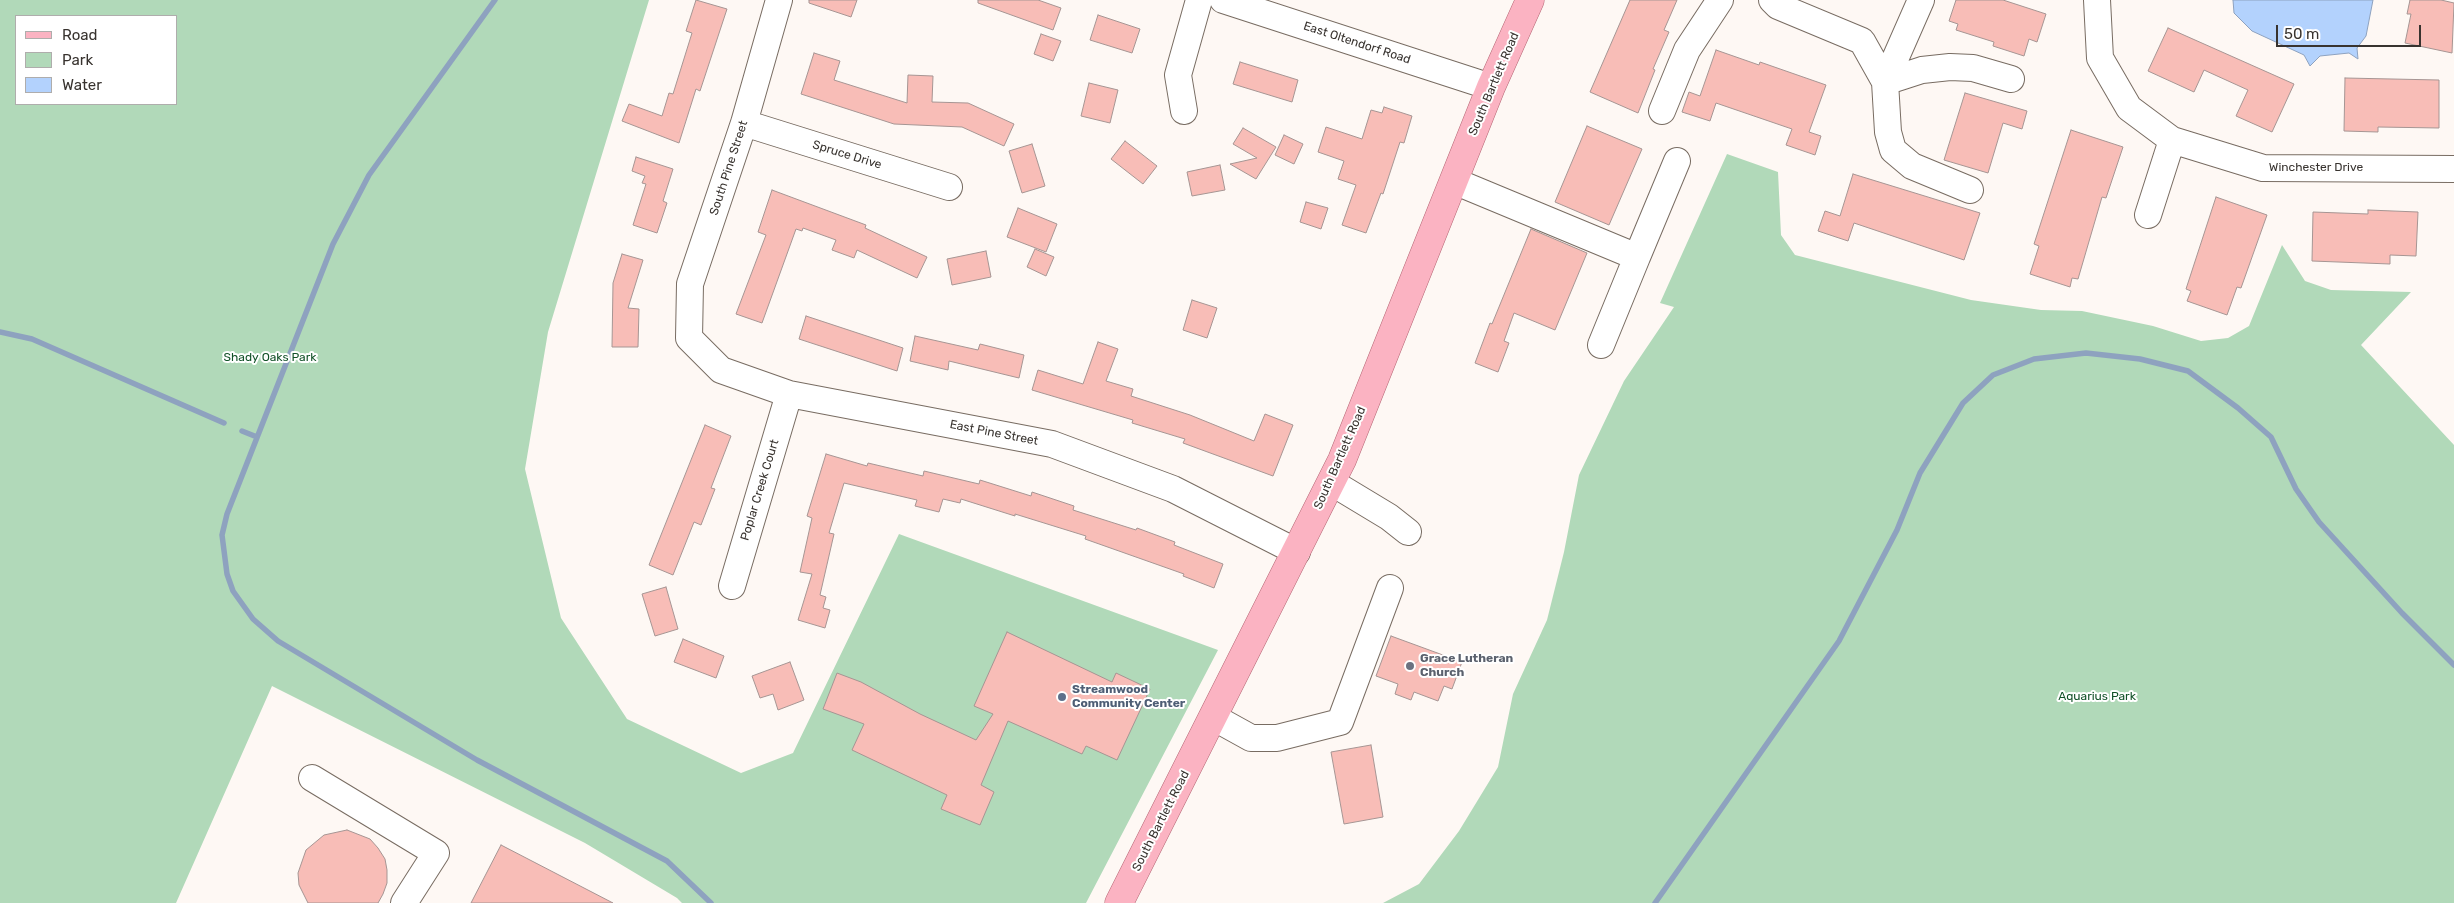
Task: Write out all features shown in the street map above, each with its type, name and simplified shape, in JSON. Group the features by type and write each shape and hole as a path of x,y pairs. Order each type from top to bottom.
{"main road":[{"name":"South Bartlett Road","path":"1120,903 1342,460 1491,87 1530,0"}],"street":[{"name":"South Pine Street","path":"689,338 690,284 744,123 779,0"},
{"path":"1184,111 1178,75 1199,0"},
{"name":"East Oltendorf Road","path":"1223,0 1491,87"},
{"path":"1662,111 1688,50 1720,0"},
{"path":"1772,0 1778,6 1862,41 1885,82 1888,132 1893,150 1912,166 1970,190"},
{"path":"1885,82 1921,0"},
{"name":"Winchester Drive","path":"2097,0 2100,58 2129,108 2172,140 2263,168 2454,170"},
{"path":"1885,82 1922,70 1950,67 1973,68 2011,79"},
{"name":"Spruce Drive","path":"744,123 949,186"},
{"path":"2148,215 2172,140"},
{"path":"1601,345 1677,161"},
{"path":"1454,181 1637,257"},
{"name":"East Pine Street","path":"689,338 721,370 789,394 1052,444 1173,489 1296,552"},
{"name":"Poplar Creek Court","path":"732,586 789,394"},
{"path":"1331,482 1408,532"},
{"path":"1213,717 1251,738 1277,738 1340,722 1390,588"},
{"path":"312,778 436,853 412,900"}],"green space":[{"name":"Shady Oaks Park","path":"0,0 649,0 548,332 525,469 561,618 627,719 741,773 793,753 899,534 1218,650 1086,903 682,903 677,898 585,843 272,686 176,903 0,903"},
{"name":"Aquarius Park","path":"1727,154 1778,172 1781,235 1795,255 1971,300 2041,310 2082,311 2153,326 2201,341 2228,338 2249,326 2282,245 2305,281 2331,290 2411,292 2361,345 2454,445 2454,903 1383,903 1419,884 1459,831 1498,767 1513,694 1547,620 1564,552 1579,475 1624,381 1674,307 1660,303"}],"water":[{"path":"2233,0 2373,0 2366,36 2357,48 2358,59 2349,53 2320,56 2310,66 2304,55 2252,31 2234,13"}],"building":[{"path":"696,0 727,9 700,91 696,89 679,143 622,121 629,104 662,116 669,93 673,94 692,33 686,31"},
{"path":"809,0 857,0 851,17 809,3"},
{"path":"978,0 1038,0 1061,8 1053,30 978,3"},
{"path":"1630,0 1677,0 1664,30 1669,32 1653,69 1655,70 1638,113 1590,92"},
{"path":"1956,0 2003,0 2046,14 2037,42 2029,39 2024,56 1993,46 1994,42 1956,30 1958,24 1949,21"},
{"path":"2410,0 2441,0 2454,3 2452,53 2405,43 2411,14 2407,14"},
{"path":"1098,15 1140,29 1132,53 1090,40"},
{"path":"2168,28 2294,84 2272,132 2236,116 2248,90 2204,70 2194,92 2148,71"},
{"path":"1041,34 1061,41 1053,61 1034,54"},
{"path":"1716,50 1759,65 1760,62 1826,85 1809,132 1821,136 1815,155 1786,145 1792,129 1716,103 1710,121 1682,112 1689,92 1700,96"},
{"path":"814,53 840,61 834,80 907,103 908,75 933,76 932,102 968,103 1014,124 1004,146 962,127 894,124 801,94"},
{"path":"1240,62 1298,80 1292,102 1233,84"},
{"path":"2345,78 2439,80 2439,128 2378,127 2378,132 2344,131"},
{"path":"1089,83 1118,90 1110,123 1081,116"},
{"path":"1965,93 2027,111 2022,129 2003,123 1988,173 1944,160"},
{"path":"1384,107 1412,116 1404,143 1400,142 1383,194 1381,193 1366,233 1342,225 1356,185 1338,179 1344,161 1318,152 1326,127 1362,139 1371,110 1382,113"},
{"path":"1587,126 1642,149 1609,225 1555,202"},
{"path":"1243,128 1276,147 1256,179 1230,164 1257,158 1233,144"},
{"path":"2071,130 2123,147 2106,198 2102,197 2078,279 2072,278 2070,287 2030,274 2039,246 2034,244"},
{"path":"1284,135 1303,144 1294,164 1275,155"},
{"path":"1125,141 1157,166 1143,184 1111,159"},
{"path":"1032,144 1045,186 1022,193 1009,151"},
{"path":"636,157 673,169 663,201 667,203 657,233 633,225 646,184 642,183 645,176 632,171"},
{"path":"1220,165 1225,190 1192,196 1187,172"},
{"path":"1853,174 1980,213 1964,260 1854,223 1848,241 1818,231 1825,211 1840,216"},
{"path":"772,190 866,225 865,228 927,257 917,278 857,250 854,258 832,250 836,240 803,228 802,231 796,229 762,323 736,314 766,235 758,232"},
{"path":"2216,197 2267,215 2241,288 2237,287 2227,315 2187,301 2191,291 2186,289"},
{"path":"1306,202 1328,208 1321,229 1300,222"},
{"path":"1018,208 1057,224 1046,252 1007,237"},
{"path":"2368,210 2418,212 2416,256 2390,255 2390,264 2312,261 2313,212 2368,214"},
{"path":"1531,229 1587,253 1555,330 1514,313 1504,341 1509,343 1498,372 1475,363 1490,323 1492,324"},
{"path":"1035,249 1054,257 1046,276 1027,267"},
{"path":"986,251 991,277 952,285 947,259"},
{"path":"622,254 643,260 628,308 639,309 638,347 612,347 613,283"},
{"path":"1192,300 1217,308 1207,338 1183,330"},
{"path":"806,316 903,348 897,371 799,339"},
{"path":"915,336 978,350 980,344 1024,355 1019,378 949,361 948,370 910,361"},
{"path":"1098,342 1118,349 1106,381 1133,389 1131,396 1190,415 1254,441 1265,414 1293,425 1273,476 1183,443 1185,439 1132,423 1133,420 1032,390 1038,370 1083,384"},
{"path":"705,425 731,436 711,488 715,489 701,525 694,522 673,575 649,565"},
{"path":"826,454 867,466 868,463 923,476 924,471 979,484 980,480 1031,496 1032,492 1074,506 1073,510 1136,530 1137,528 1175,542 1174,545 1223,564 1214,588 1183,576 1184,574 1085,539 1086,536 1015,514 1015,516 961,499 960,503 943,499 939,512 915,506 917,500 844,483 829,533 834,534 820,595 826,597 823,608 830,610 825,628 798,620 812,574 800,572 812,518 807,516"},
{"path":"666,587 678,629 655,636 642,594"},
{"path":"1007,632 1112,682 1116,673 1150,689 1117,760 1086,746 1082,754 1008,721 981,785 994,792 980,825 941,809 947,795 852,750 864,724 823,709 837,673 861,682 920,714 976,740 993,714 974,706"},
{"path":"1391,636 1462,662 1452,689 1444,686 1438,701 1414,692 1411,700 1395,694 1398,684 1376,676"},
{"path":"683,639 724,656 716,678 674,662"},
{"path":"790,662 804,700 778,710 773,694 760,698 752,676"},
{"path":"1371,745 1383,817 1344,824 1331,752"},
{"path":"347,830 370,839 385,859 387,883 383,894 378,903 308,903 299,885 298,873 306,850 324,835"},
{"path":"501,845 613,903 471,903"}],"waterway":[{"path":"495,0 369,175 333,244 227,514 222,535 227,574 233,591 253,619 278,641 477,760 667,861 711,903"},
{"path":"0,332 32,339 224,423"},
{"path":"1655,903 1839,641 1897,530 1920,473 1963,403 1993,375 2034,359 2086,353 2140,359 2188,371 2238,408 2271,437 2296,489 2319,522 2402,613 2454,665"},
{"path":"242,431 257,437"}],"place":[{"name":"Grace Lutheran Church","path":"1410,666"},
{"name":"Streamwood Community Center","path":"1062,697"}]}
